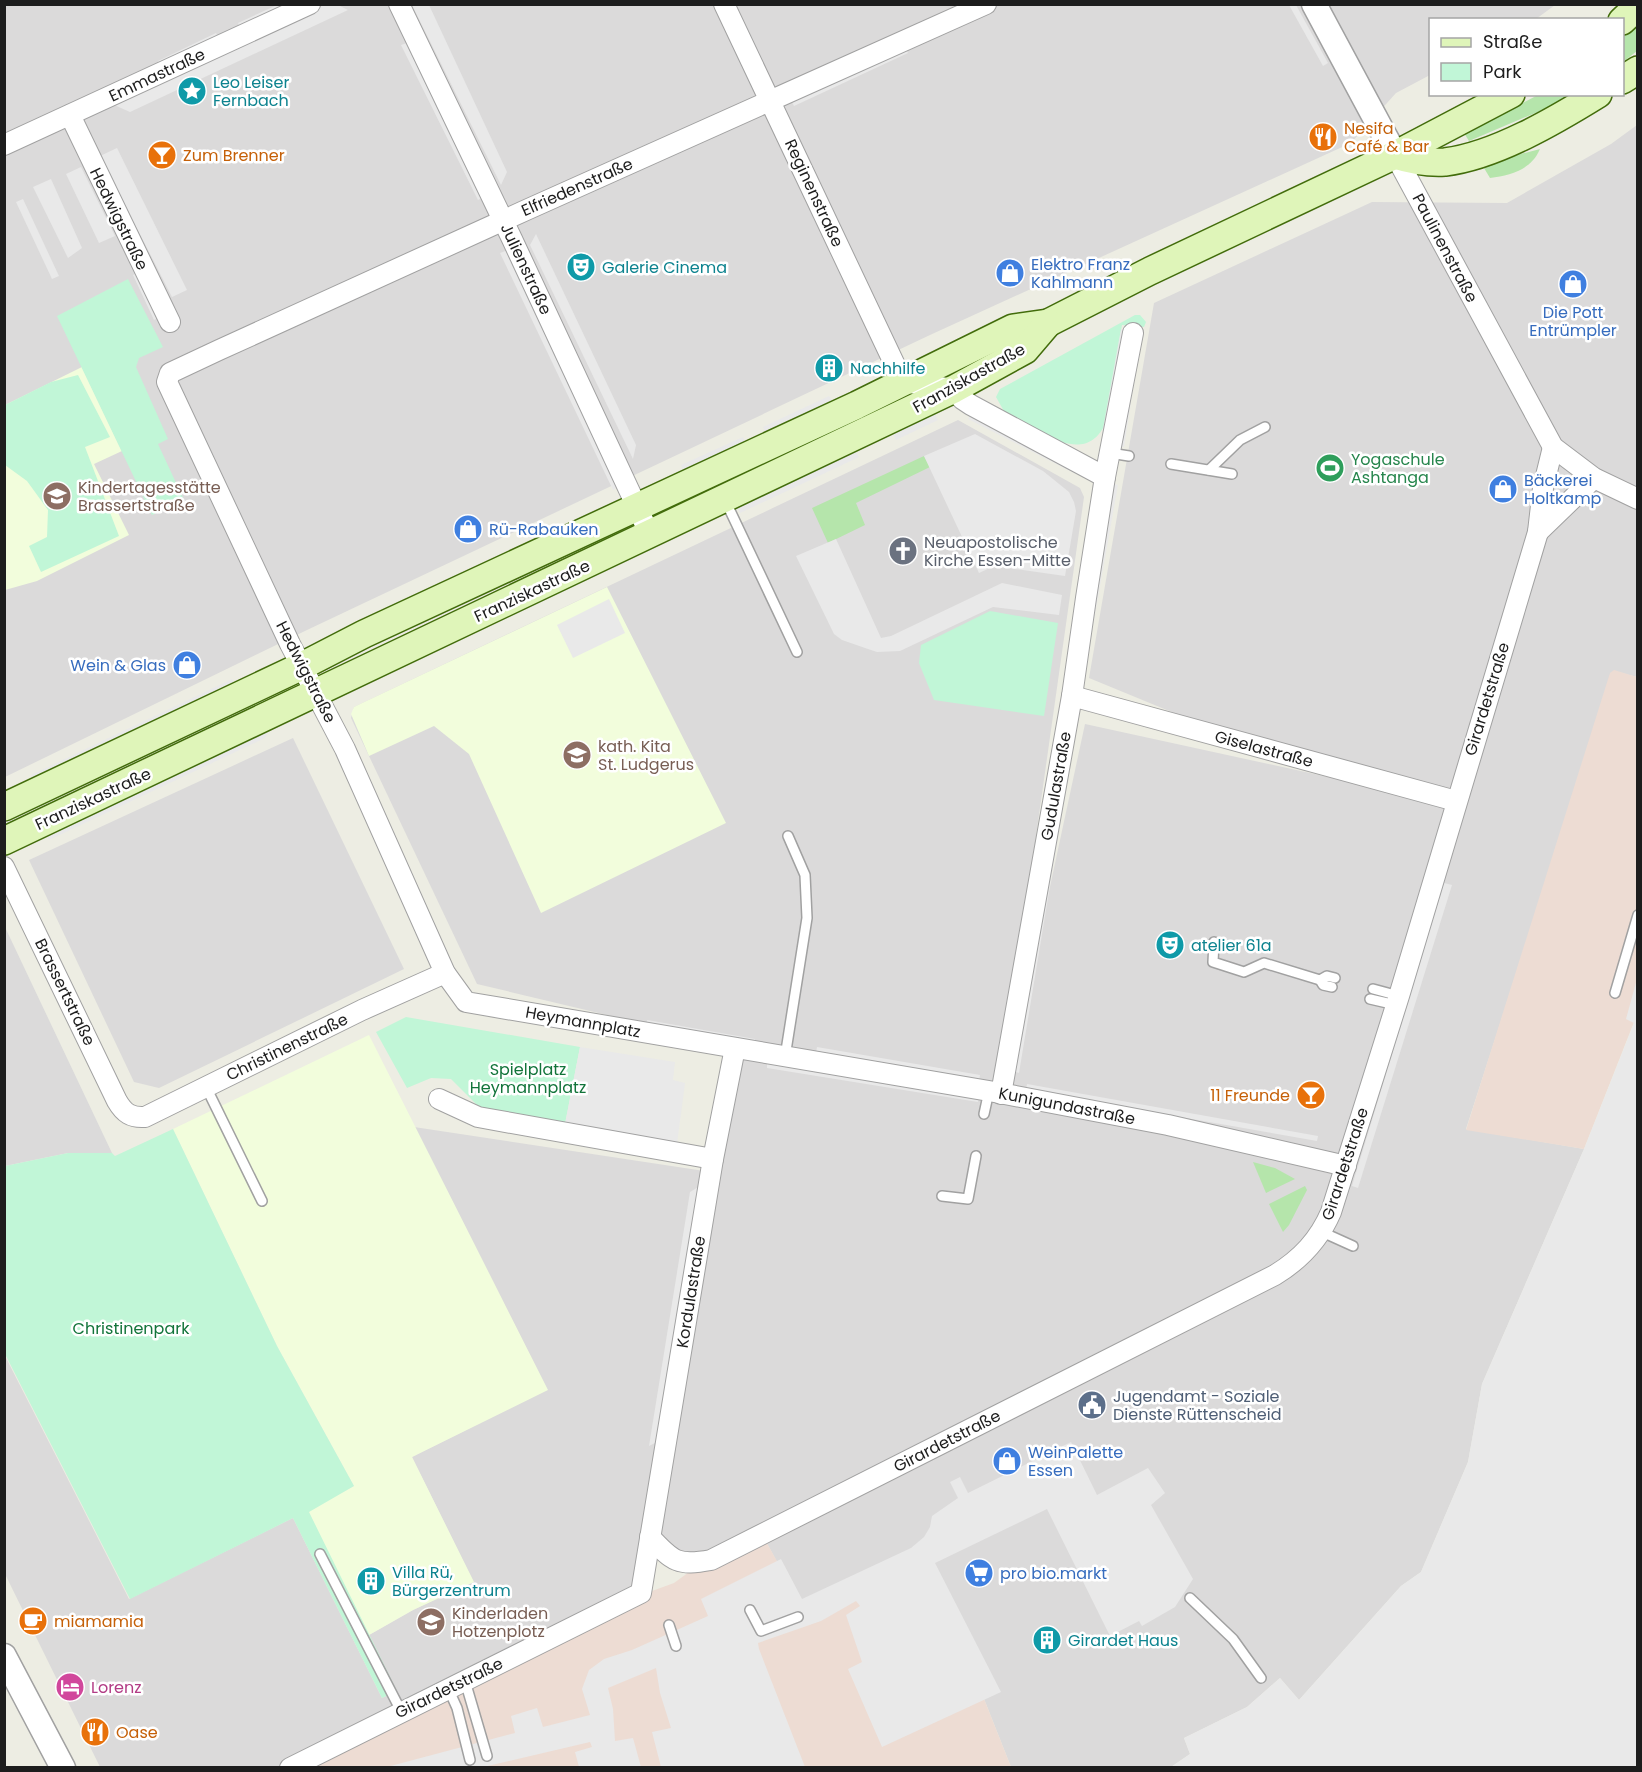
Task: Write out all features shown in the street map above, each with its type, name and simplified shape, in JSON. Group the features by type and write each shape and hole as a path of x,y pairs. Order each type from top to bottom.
{"main road":[{"path":"1624,20 1638,6"},
{"path":"1624,79 1638,70"},
{"name":"Franziskastraße","path":"4,841 650,534 718,486 903,382 1013,328 1048,323 1150,271 1395,155 1507,96"},
{"path":"1395,155 1414,161 1444,162 1468,157 1507,143 1552,122 1595,96"},
{"name":"Franziskastraße","path":"4,807 637,506 718,486 954,389 1026,350 1048,323"}],"street":[{"name":"Emmastraße","path":"5,144 310,4"},
{"name":"Julienstraße","path":"399,4 650,534"},
{"name":"Reginenstraße","path":"724,4 903,382"},
{"name":"Elfriedenstraße","path":"170,373 503,220 986,4"},
{"name":"Paulinenstraße","path":"1314,4 1553,447 1594,478 1635,494"},
{"name":"Hedwigstraße","path":"70,115 170,322"},
{"name":"Gudulastraße","path":"995,1093 1072,696 1106,477 1119,455 1133,333"},
{"name":"Hedwigstraße","path":"170,373 167,382 290,644 345,749 445,973"},
{"path":"903,382 954,389 971,405 1106,477"},
{"name":"Girardetstraße","path":"650,1537 662,1551 682,1563 690,1564 711,1560 1275,1275 1308,1250 1322,1232 1331,1212 1397,1000 1538,532 1543,488 1553,447"},
{"name":"Girardetstraße","path":"1538,532 1594,478"},
{"name":"Giselastraße","path":"1072,696 1456,801"},
{"name":"Brassertstraße","path":"4,867 117,1101 124,1112 129,1115"},
{"name":"Heymannplatz","path":"445,973 466,1002 735,1048"},
{"name":"Christinenstraße","path":"129,1115 145,1117 362,1010 445,973"},
{"name":"Kunigundastraße","path":"735,1048 1168,1125 1346,1166"},
{"name":"Kordulastraße","path":"641,1593 713,1159 735,1048"},
{"path":"439,1099 478,1117 713,1159"},
{"name":"Girardetstraße","path":"290,1767 641,1593"},
{"path":"4,1656 63,1767"}],"lane":[{"path":"1209,470 1240,440 1265,427"},
{"path":"1171,464 1232,474"},
{"path":"718,486 797,652"},
{"path":"785,1057 807,918 805,874 788,836"},
{"path":"1615,993 1638,915"},
{"path":"1214,942 1213,962 1244,972 1264,963 1320,980 1327,976 1333,983"},
{"path":"1373,989 1397,1000"},
{"path":"1370,999 1397,1000"},
{"path":"206,1087 262,1201"},
{"path":"984,1114 995,1093"},
{"path":"942,1196 968,1199 976,1156"},
{"path":"1322,1232 1353,1246"},
{"path":"320,1554 401,1711"},
{"path":"1190,1598 1233,1639 1262,1678"},
{"path":"750,1610 761,1631 798,1617"},
{"path":"669,1625 676,1646"},
{"path":"457,1684 487,1756"},
{"path":"457,1684 457,1708 470,1760"}],"shaded area":[{"path":"5,5 1555,5 1537,18 1429,18 1429,76 1396,93 1351,143 930,335 307,630 5,777"},
{"path":"277,5 292,5 241,29 238,23"},
{"path":"324,5 338,5 348,10 130,112 112,104"},
{"path":"412,5 429,5 507,172 501,185"},
{"path":"1289,5 1296,5 1328,63 1323,66"},
{"path":"216,33 220,41 162,68 158,61"},
{"path":"407,43 484,197 478,200 401,45"},
{"path":"905,47 908,53 794,106 791,100"},
{"path":"1637,125 1637,677 1614,671 1466,1129 1584,1149 1482,1384 1468,1462 1421,1572 1401,1586 1299,1700 1280,1678 1247,1707 1184,1738 1190,1754 1171,1767 1011,1767 923,1545 800,1604 764,1538 1310,1252 1459,801 1247,743 1089,678 1154,303 1372,202 1507,203 1611,144"},
{"path":"117,148 187,290 172,297 100,156"},
{"path":"81,167 115,236 99,243 66,174"},
{"path":"51,179 82,248 68,258 33,187"},
{"path":"23,199 59,276 52,279 16,202"},
{"path":"536,234 636,445 633,459 530,245"},
{"path":"508,250 621,486 613,490 500,253"},
{"path":"139,272 161,317 154,320 133,275"},
{"path":"1121,329 1128,330 1109,436 1102,434"},
{"path":"1142,331 1124,447 1117,446"},
{"name":"Kindertagesstätte Brassertstraße","path":"82,367 122,451 94,464 129,535 37,581 5,590 5,405"},
{"path":"829,396 833,403 766,434 763,427"},
{"path":"972,412 1077,467 1074,473 968,419"},
{"path":"935,414 938,420 896,440 893,434"},
{"path":"958,420 1080,488 1084,497 1003,1069 998,1090 754,1050 477,984 351,718 354,707"},
{"path":"975,434 1043,471 1069,492 1076,511 1065,576 994,566 979,573 924,456"},
{"path":"743,437 746,444 684,473 681,465"},
{"path":"855,450 859,457 740,513 736,506"},
{"path":"1111,483 1118,485 1084,676"},
{"path":"836,539 881,638 891,636 1002,583 1062,595 1059,615 993,607 900,651 877,652 865,648 842,640 834,634 796,556"},
{"path":"607,587 726,823 541,913 469,754 434,726 369,756 351,714 354,707 358,705"},
{"path":"609,599 625,633 573,658 557,625"},
{"path":"1614,670 1637,677 1638,979 1627,1019 1634,1022 1584,1149 1466,1130 1610,673"},
{"path":"232,679 235,685 33,780 31,775"},
{"path":"1077,723 1019,1073 1013,1071"},
{"path":"273,724 265,738 49,840 46,834"},
{"path":"1085,724 1452,804 1344,1163 1006,1091"},
{"path":"293,738 404,969 159,1088 134,1082 29,860"},
{"path":"1444,883 1452,885 1358,1188 1352,1186"},
{"path":"4,925 112,1153 68,1153 5,1166"},
{"path":"1637,979 1637,1767 1171,1767 1190,1754 1184,1738 1247,1707 1280,1678 1299,1700 1401,1586 1421,1572 1468,1462 1482,1384 1584,1149 1634,1023 1626,1019"},
{"path":"647,1020 755,1039 754,1046 646,1028"},
{"path":"369,1035 548,1390 412,1457 474,1582 413,1610 369,1635 308,1511 354,1486 277,1346 173,1129"},
{"path":"580,1047 675,1062 673,1080 685,1083 677,1144 565,1124"},
{"path":"817,1047 980,1075 979,1081 816,1053"},
{"path":"737,1051 804,1062 1344,1169 1306,1248 696,1561 653,1535"},
{"path":"767,1062 979,1097 978,1102 767,1068"},
{"path":"1027,1084 1318,1136 1317,1141 1026,1090"},
{"path":"414,1127 711,1172 637,1591 287,1767 100,1767 5,1574 4,1354 129,1599 293,1518 382,1698 396,1691 369,1635 413,1610 473,1581 412,1457 547,1389"},
{"path":"705,1183 661,1440 649,1446 690,1192"},
{"path":"1071,1442 1097,1495 1148,1468 1165,1493 1151,1505 1193,1579 1175,1607 1142,1626 1139,1621 1110,1636 1047,1509 935,1563 1001,1692 882,1747 848,1669 862,1662 846,1615 860,1606 856,1601 821,1621 758,1643 805,1767 661,1767 652,1732 671,1728 660,1693 656,1668 608,1688 613,1709 615,1741 633,1738 641,1767 579,1767 575,1752 592,1747 590,1742 483,1767 383,1768 515,1733 511,1716 537,1708 543,1727 590,1715 582,1689 589,1670 604,1659 632,1650 708,1616 701,1599 781,1559 802,1599 911,1548 924,1537 930,1527 932,1516 958,1498 950,1482 960,1477 968,1493"},
{"path":"764,1538 801,1604 923,1545 1011,1767 295,1768 641,1595 674,1583 696,1567"}],"green space":[{"path":"1637,24 1637,51 1624,61 1624,35"},
{"path":"1536,96 1569,96 1554,105 1469,141 1464,133"},
{"path":"1540,149 1526,167 1513,173 1490,178 1484,168 1509,157"},
{"path":"128,279 163,347 139,358 136,367 168,439 158,444 184,500 152,515 57,316"},
{"path":"1135,315 1140,315 1146,322 1144,327 1122,325 1106,422 1097,436 1086,443 1060,442 1005,413 996,397 1000,389"},
{"name":"Kindertagesstätte Brassertstraße","path":"78,375 110,437 85,447 119,536 41,572 29,546 47,537 48,510 27,481 5,465 5,405 51,382"},
{"path":"924,456 930,467 856,503 865,525 828,543 812,508"},
{"path":"990,611 1058,623 1044,716 934,700 919,663 921,645"},
{"name":"Spielplatz Heymannplatz","path":"406,1017 580,1047 565,1124 481,1109 451,1079 431,1078 407,1088 376,1032"},
{"name":"Christinenpark","path":"173,1129 277,1346 354,1486 309,1512 397,1691 382,1698 293,1518 130,1599 5,1354 5,1166 68,1153 112,1153 115,1156"},
{"path":"1253,1162 1275,1168 1295,1179 1266,1193"},
{"path":"1305,1186 1307,1190 1283,1232 1269,1204"}],"place":[{"name":"Leo Leiser Fernbach","path":"192,91"},
{"name":"Nesifa Café & Bar","path":"1323,137"},
{"name":"Zum Brenner","path":"162,155"},
{"name":"Galerie Cinema","path":"581,267"},
{"name":"Elektro Franz Kahlmann","path":"1010,273"},
{"name":"Die Pott Entrümpler","path":"1573,284"},
{"name":"Nachhilfe","path":"829,368"},
{"name":"Yogaschule Ashtanga","path":"1330,468"},
{"name":"Bäckerei Holtkamp","path":"1503,489"},
{"name":"Kindertagesstätte Brassertstraße","path":"57,496"},
{"name":"Rü-Rabauken","path":"468,529"},
{"name":"Neuapostolische Kirche Essen-Mitte","path":"903,551"},
{"name":"Wein & Glas","path":"187,665"},
{"name":"kath. Kita St. Ludgerus","path":"577,755"},
{"name":"atelier 61a","path":"1170,945"},
{"name":"11 Freunde","path":"1311,1095"},
{"name":"Jugendamt - Soziale Dienste Rüttenscheid","path":"1092,1405"},
{"name":"WeinPalette Essen","path":"1007,1461"},
{"name":"pro bio.markt","path":"979,1573"},
{"name":"Villa Rü, Bürgerzentrum","path":"371,1581"},
{"name":"miamamia","path":"33,1621"},
{"name":"Kinderladen Hotzenplotz","path":"431,1622"},
{"name":"Girardet Haus","path":"1047,1640"},
{"name":"Lorenz","path":"70,1687"},
{"name":"Oase","path":"95,1732"}]}
